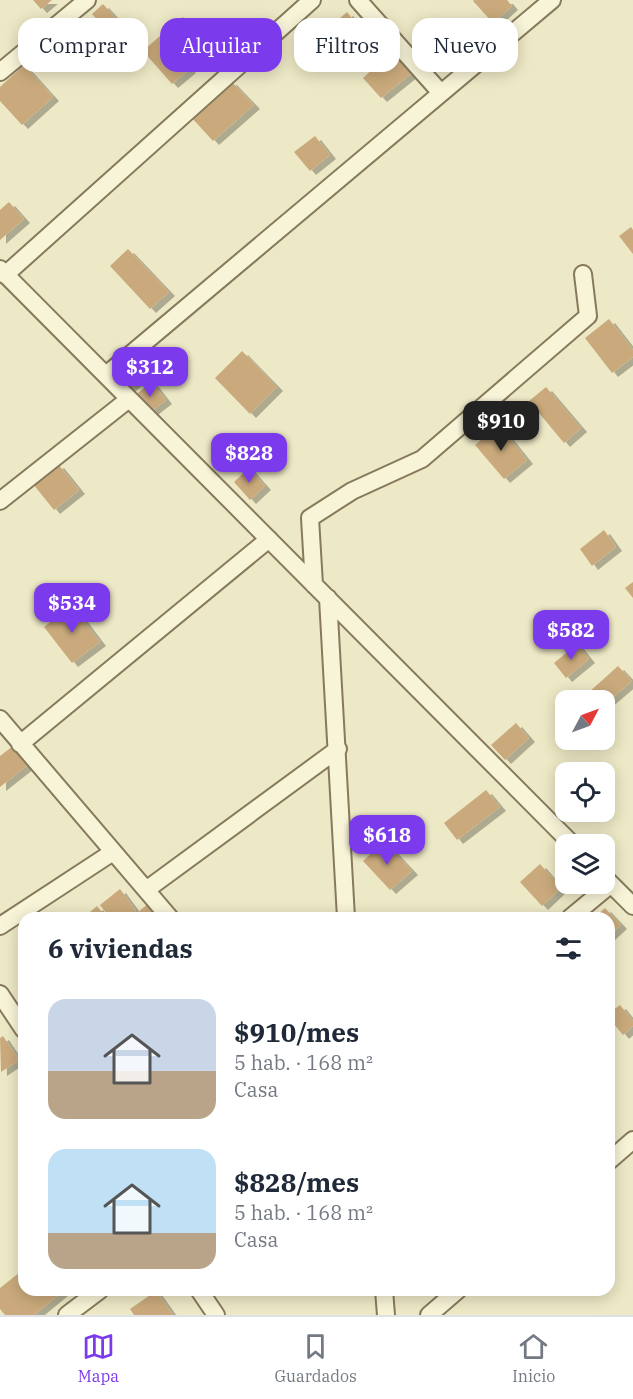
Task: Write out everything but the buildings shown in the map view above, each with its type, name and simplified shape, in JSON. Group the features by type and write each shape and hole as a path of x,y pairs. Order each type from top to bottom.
{"street":[{"path":"0,72 87,0"},
{"path":"312,0 3,272 562,834"},
{"path":"358,0 441,93"},
{"path":"106,375 552,0"},
{"path":"314,585 310,518 352,491 422,459 588,316 583,274"},
{"path":"0,501 129,399"},
{"path":"20,744 269,539"},
{"path":"328,598 346,912"},
{"path":"0,719 165,912"},
{"path":"146,890 338,749"},
{"path":"21,912 113,852"},
{"path":"615,887 633,906"},
{"path":"576,912 594,894"},
{"path":"0,926 18,914"},
{"path":"0,994 18,1021"},
{"path":"615,1156 633,1140"},
{"path":"67,1315 92,1296"},
{"path":"203,1296 216,1315"},
{"path":"385,1296 387,1315"},
{"path":"429,1315 451,1296"}]}
